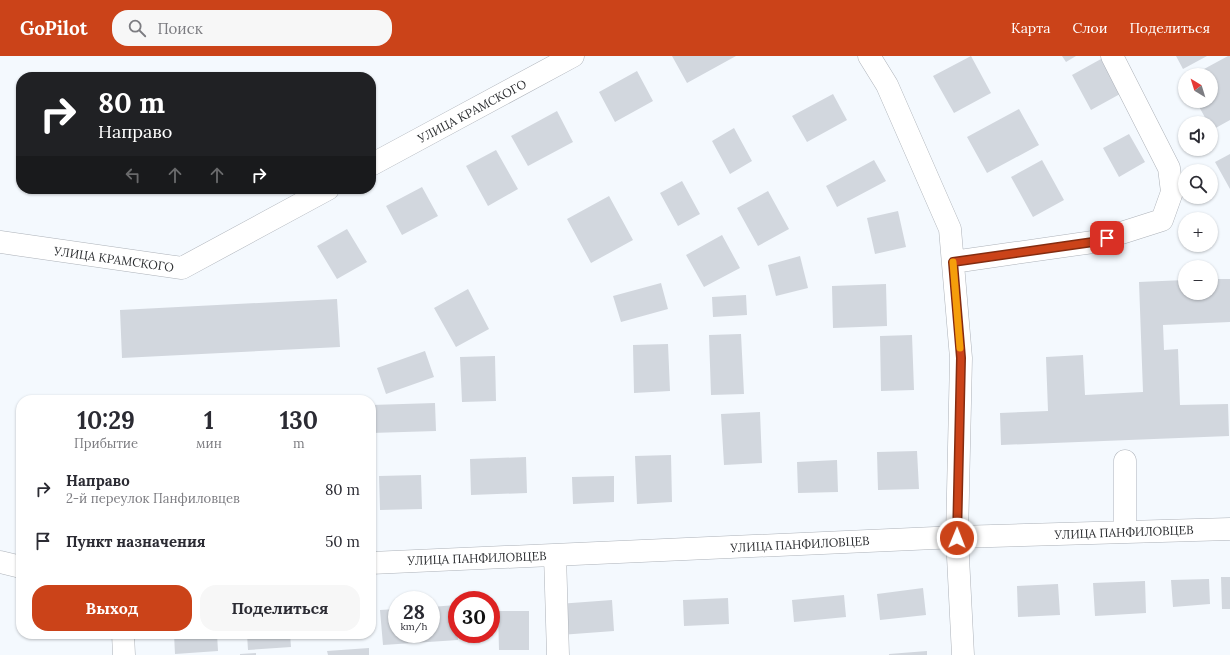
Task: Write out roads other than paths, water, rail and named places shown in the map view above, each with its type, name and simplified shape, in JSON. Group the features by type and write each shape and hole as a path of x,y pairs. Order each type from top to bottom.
{"street":[{"name":"УЛИЦА КРАМСКОГО","path":"376,163 573,56"},
{"path":"869,56 887,85 950,229 961,358 957,538 963,655"},
{"path":"953,262 1093,242 1162,220 1172,192 1169,168 1112,56"},
{"name":"УЛИЦА КРАМСКОГО","path":"0,242 182,268 319,194"},
{"path":"1125,461 1125,532"},
{"name":"УЛИЦА ПАНФИЛОВЦЕВ","path":"376,563 957,538 1230,529"},
{"path":"555,555 558,655"},
{"path":"0,562 16,566"},
{"path":"123,639 124,655"}]}
